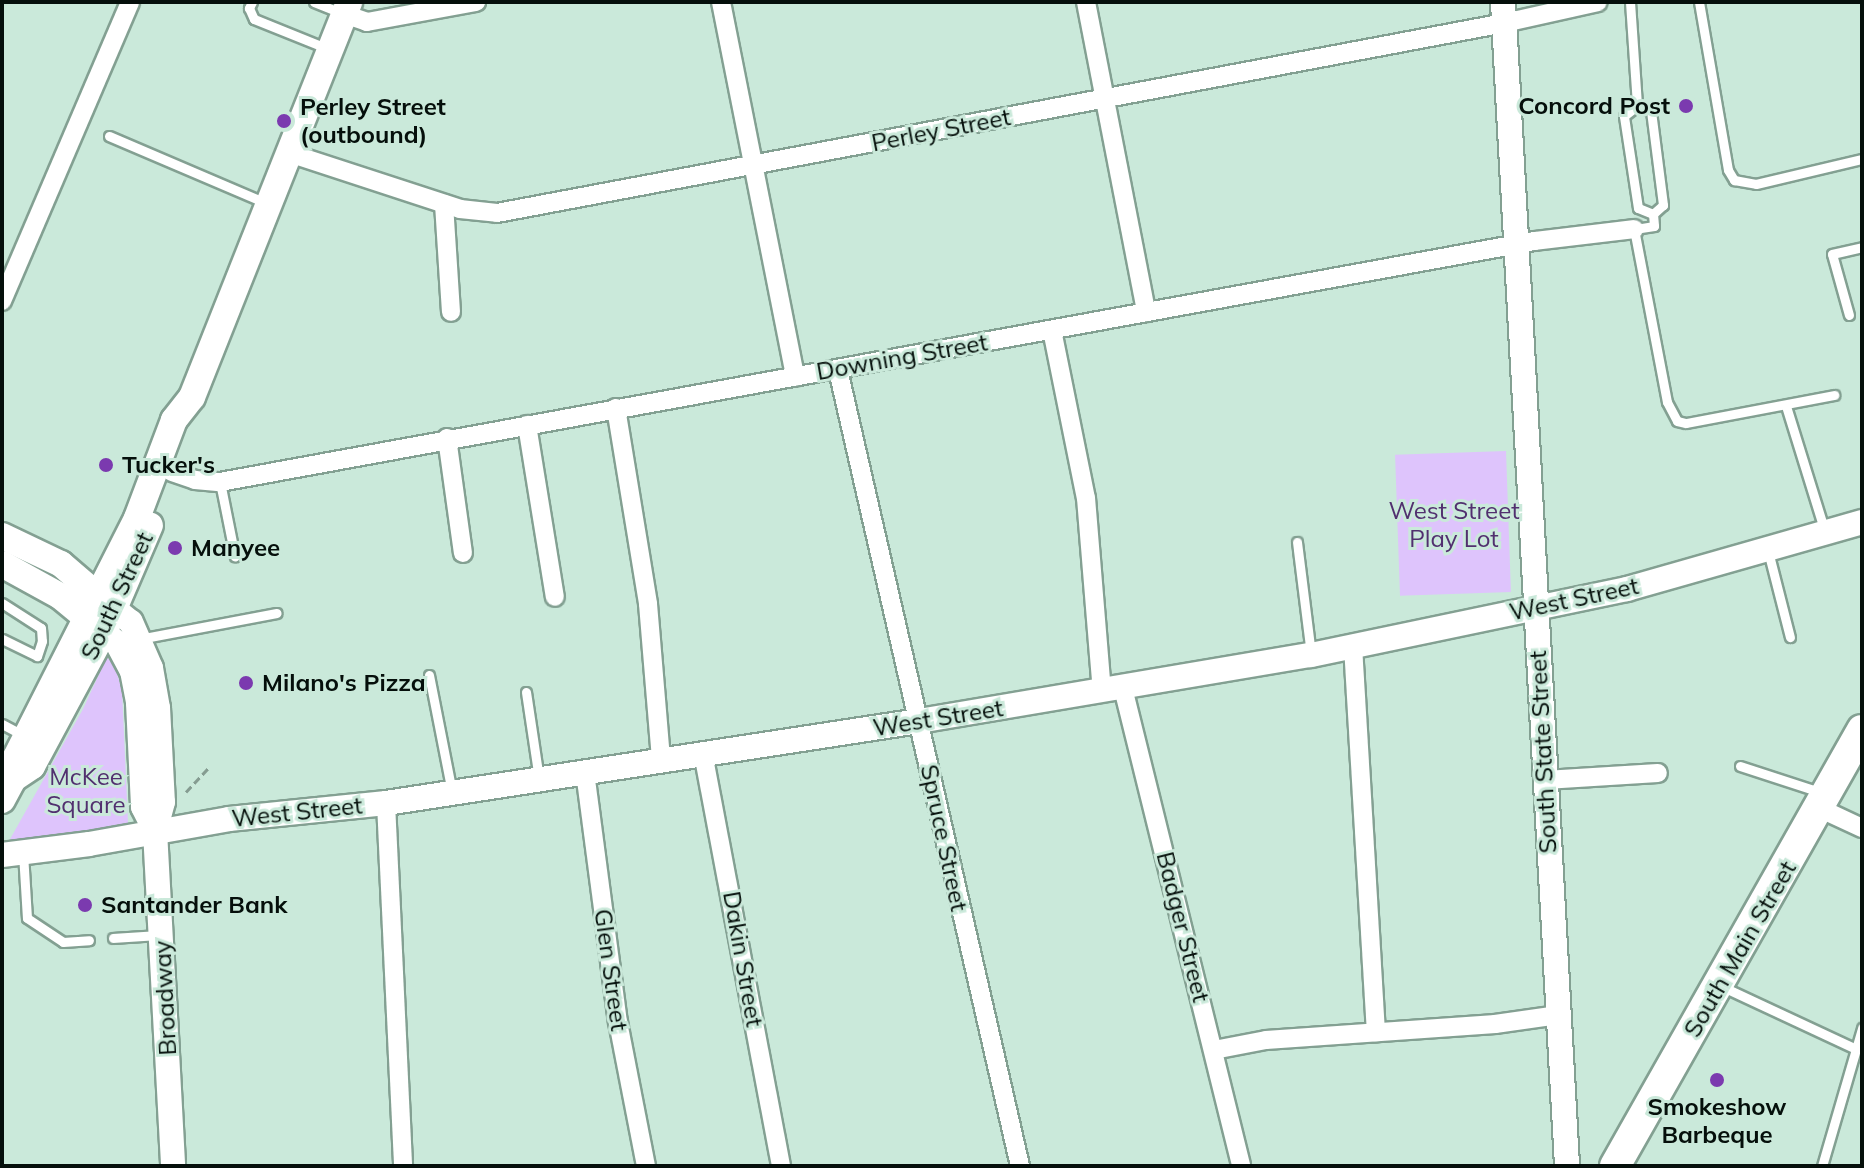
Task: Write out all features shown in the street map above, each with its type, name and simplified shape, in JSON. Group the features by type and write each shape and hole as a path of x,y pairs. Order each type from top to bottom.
{"main road":[{"name":"South Street","path":"8,790 32,766 100,613 174,420 192,397 347,8"},
{"name":"South Street","path":"8,790 16,757 26,737 49,663 100,613 172,472 190,424 192,397"},
{"path":"2,536 61,564 100,613"},
{"path":"2,564 60,596 100,613"},
{"name":"South Main Street","path":"1615,1166 1862,730"}],"street":[{"path":"2,301 130,2"},
{"path":"347,8 367,22 476,2"},
{"path":"721,2 795,377"},
{"path":"1086,2 1146,312"},
{"name":"Perley Street","path":"289,153 444,204 478,213 497,213 1104,99 1503,12 1598,2"},
{"name":"South State Street","path":"1503,12 1567,1166"},
{"path":"444,204 451,312"},
{"name":"Downing Street","path":"172,472 220,482 1146,312 1516,246 1634,229"},
{"name":"Badger Street","path":"1052,330 1086,498 1112,689 1214,1050 1241,1166"},
{"name":"Spruce Street","path":"838,370 1020,1166"},
{"path":"616,408 648,604 661,759"},
{"path":"527,425 555,597"},
{"path":"447,438 463,553"},
{"name":"West Street","path":"12,854 155,831 386,803 919,721 1311,655 1627,589 1862,522"},
{"name":"Broadway","path":"100,613 131,622 151,668 158,708 163,802 155,831 173,1166"},
{"name":"Broadway","path":"100,613 132,671 138,703 143,807 155,831"},
{"path":"1353,646 1376,1032"},
{"name":"Dakin Street","path":"703,753 781,1166"},
{"name":"Glen Street","path":"585,772 620,1036 646,1166"},
{"path":"1545,780 1658,773"},
{"path":"1823,801 1862,828"},
{"path":"386,803 403,1166"},
{"path":"1214,1050 1266,1040 1495,1024 1558,1015"}],"lane":[{"path":"252,2 249,8 254,19 330,50"},
{"path":"314,2 347,8"},
{"path":"1630,2 1637,106"},
{"path":"1699,2 1728,170 1734,180 1756,184 1862,159"},
{"path":"1637,106 1624,116 1638,208 1653,214"},
{"path":"1637,106 1651,111 1663,205 1653,214"},
{"path":"109,136 269,204"},
{"path":"1653,214 1654,226 1634,229 1667,402 1677,421 1686,423 1834,395"},
{"path":"1849,315 1832,254 1862,247"},
{"path":"1786,406 1825,533"},
{"path":"220,482 235,557"},
{"path":"1297,542 1311,655"},
{"path":"1768,551 1790,637"},
{"path":"2,603 41,628 49,663"},
{"path":"139,639 277,613"},
{"path":"2,639 49,663"},
{"path":"429,675 452,792"},
{"path":"526,692 539,779"},
{"path":"2,724 26,737"},
{"path":"1740,766 1823,801"},
{"path":"12,854 27,918 63,942 89,940"},
{"path":"113,938 162,934"},
{"path":"1719,985 1856,1049"},
{"path":"1822,1166 1862,1028"}],"path":[{"path":"186,792 208,768"}],"green space":[{"name":"West Street Play Lot","path":"1506,451 1511,592 1400,596 1395,455"},
{"name":"McKee Square","path":"107,657 115,667 122,690 128,823 122,827 14,844 9,841 83,709"}],"place":[{"name":"Concord Post","path":"1686,106"},
{"name":"Perley Street (outbound)","path":"284,121"},
{"name":"Tucker's","path":"106,465"},
{"name":"Manyee","path":"175,548"},
{"name":"Milano's Pizza","path":"246,683"},
{"name":"Santander Bank","path":"85,905"},
{"name":"Smokeshow Barbeque","path":"1717,1080"}]}
